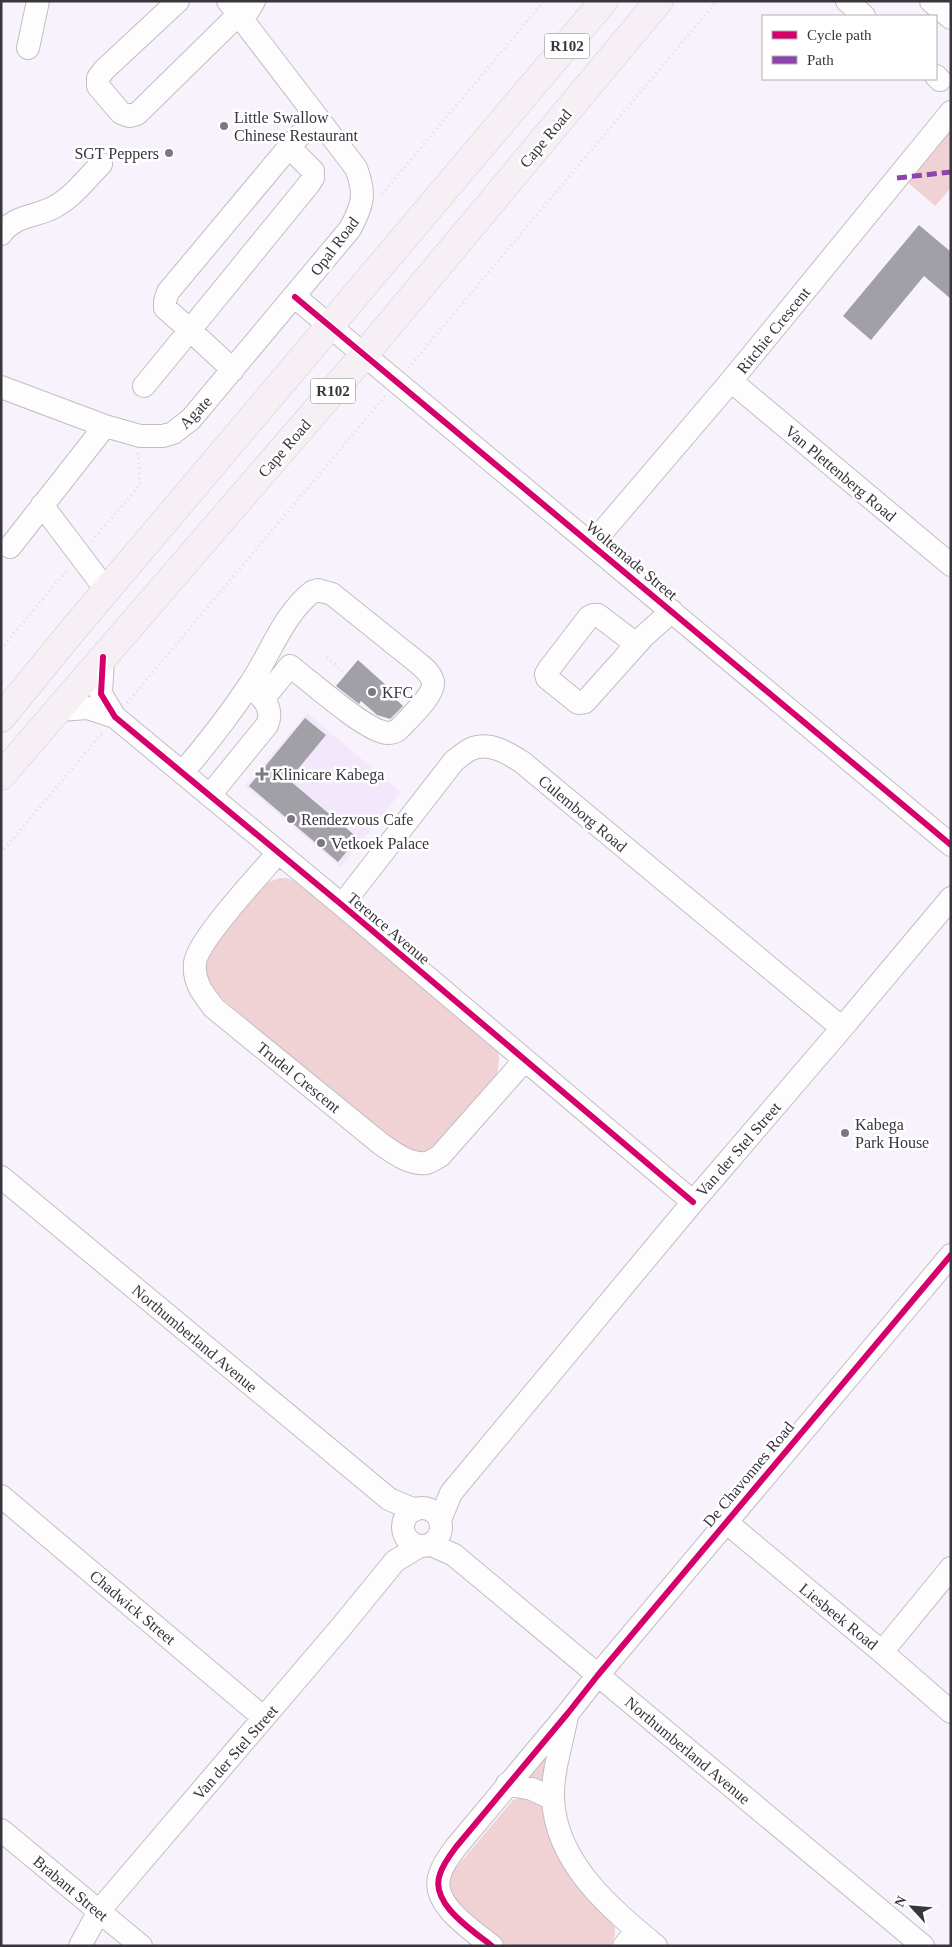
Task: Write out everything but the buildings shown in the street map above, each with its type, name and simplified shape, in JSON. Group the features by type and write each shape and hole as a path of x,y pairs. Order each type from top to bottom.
{"main road":[{"name":"R102","path":"1,718 604,1"},
{"name":"Cape Road","path":"1,776 364,355 658,1"}],"street":[{"path":"28,48 38,1"},
{"path":"178,1 104,70 98,78 98,86 121,113 128,116 137,114 241,10"},
{"path":"847,1 863,15"},
{"path":"931,1 951,18"},
{"name":"Opal Road","path":"241,10 317,117 356,168 362,184 360,211 350,229 295,297"},
{"name":"Ritchie Crescent","path":"592,544 731,381 951,112"},
{"path":"233,370 166,308 165,301 168,292 289,147 317,117"},
{"path":"144,386 313,178 313,171 289,147"},
{"path":"1,234 8,225 19,218 47,211 57,206 71,196 101,164"},
{"name":"Woltemade Street","path":"295,297 951,844"},
{"name":"Agate","path":"1,387 105,426 140,436 163,436 173,433 191,419 295,297"},
{"name":"Van Plettenberg Road","path":"731,381 951,565"},
{"path":"10,547 105,426"},
{"path":"42,505 107,591"},
{"path":"183,772 256,692 290,666 361,720 381,732 388,733 398,730 424,702 431,692 433,685 429,673 418,663 343,602 332,594 318,590 306,597 292,613 274,640 256,692"},
{"path":"636,644 672,611"},
{"name":"Terence Avenue","path":"103,657 101,694 115,717 342,905 692,1202"},
{"path":"210,795 267,725 270,713 256,692"},
{"name":"Terence Avenue","path":"59,710 88,708 115,717"},
{"name":"Culemborg Road","path":"342,905 454,761 471,749 486,747 504,751 522,762 842,1028"},
{"name":"Trudel Crescent","path":"278,853 209,934 195,960 195,972 200,989 214,1008 381,1144 400,1156 417,1163 427,1163 440,1156 524,1061"},
{"name":"Van der Stel Street","path":"80,1946 99,1911 264,1718 692,1202 951,898"},
{"name":"Northumberland Avenue","path":"1,1177 389,1499 454,1556 922,1946"},
{"name":"De Chavonnes Road","path":"656,1946 630,1938 607,1903 574,1863 563,1844 553,1799 568,1713 951,1255"},
{"name":"Chadwick Street","path":"1,1496 264,1718"},
{"name":"Liesbeek Road","path":"726,1522 951,1712"},
{"path":"882,1652 951,1568"},
{"path":"492,1946 448,1908 441,1897 438,1887 439,1875 456,1847 568,1713"},
{"path":"507,1784 532,1789 553,1799"},
{"name":"Brabant Street","path":"1,1830 140,1946"}],"path":[{"path":"360,211 374,202 544,1"},
{"path":"1,853 717,1"},
{"path":"327,657 346,674"}],"shaded area":[{"path":"951,123 951,188 935,206 905,180"},
{"path":"307,713 401,792 341,867 245,786"},
{"path":"280,878 287,878 299,883 498,1052 497,1077 430,1154 403,1150 213,991 203,970 204,955 266,883"},
{"path":"553,1747 540,1788 527,1777"},
{"path":"523,1797 540,1803 543,1807 612,1920 615,1933 611,1946 507,1946 454,1899 450,1891 450,1875 513,1800"}],"marked path":[{"path":"897,178 951,172"}],"cycle path":[{"path":"295,297 951,845"},
{"path":"103,657 101,694 115,717 342,905 693,1202"},
{"path":"492,1946 464,1924 446,1905 438,1885 440,1874 447,1860 598,1675 951,1255"}],"place":[{"name":"Little Swallow Chinese Restaurant","path":"224,126"},
{"name":"SGT Peppers","path":"169,153"},
{"name":"KFC","path":"372,692"},
{"name":"Klinicare Kabega","path":"262,774"},
{"name":"Rendezvous Cafe","path":"291,819"},
{"name":"Vetkoek Palace","path":"321,843"},
{"name":"Kabega Park House","path":"845,1133"}]}
